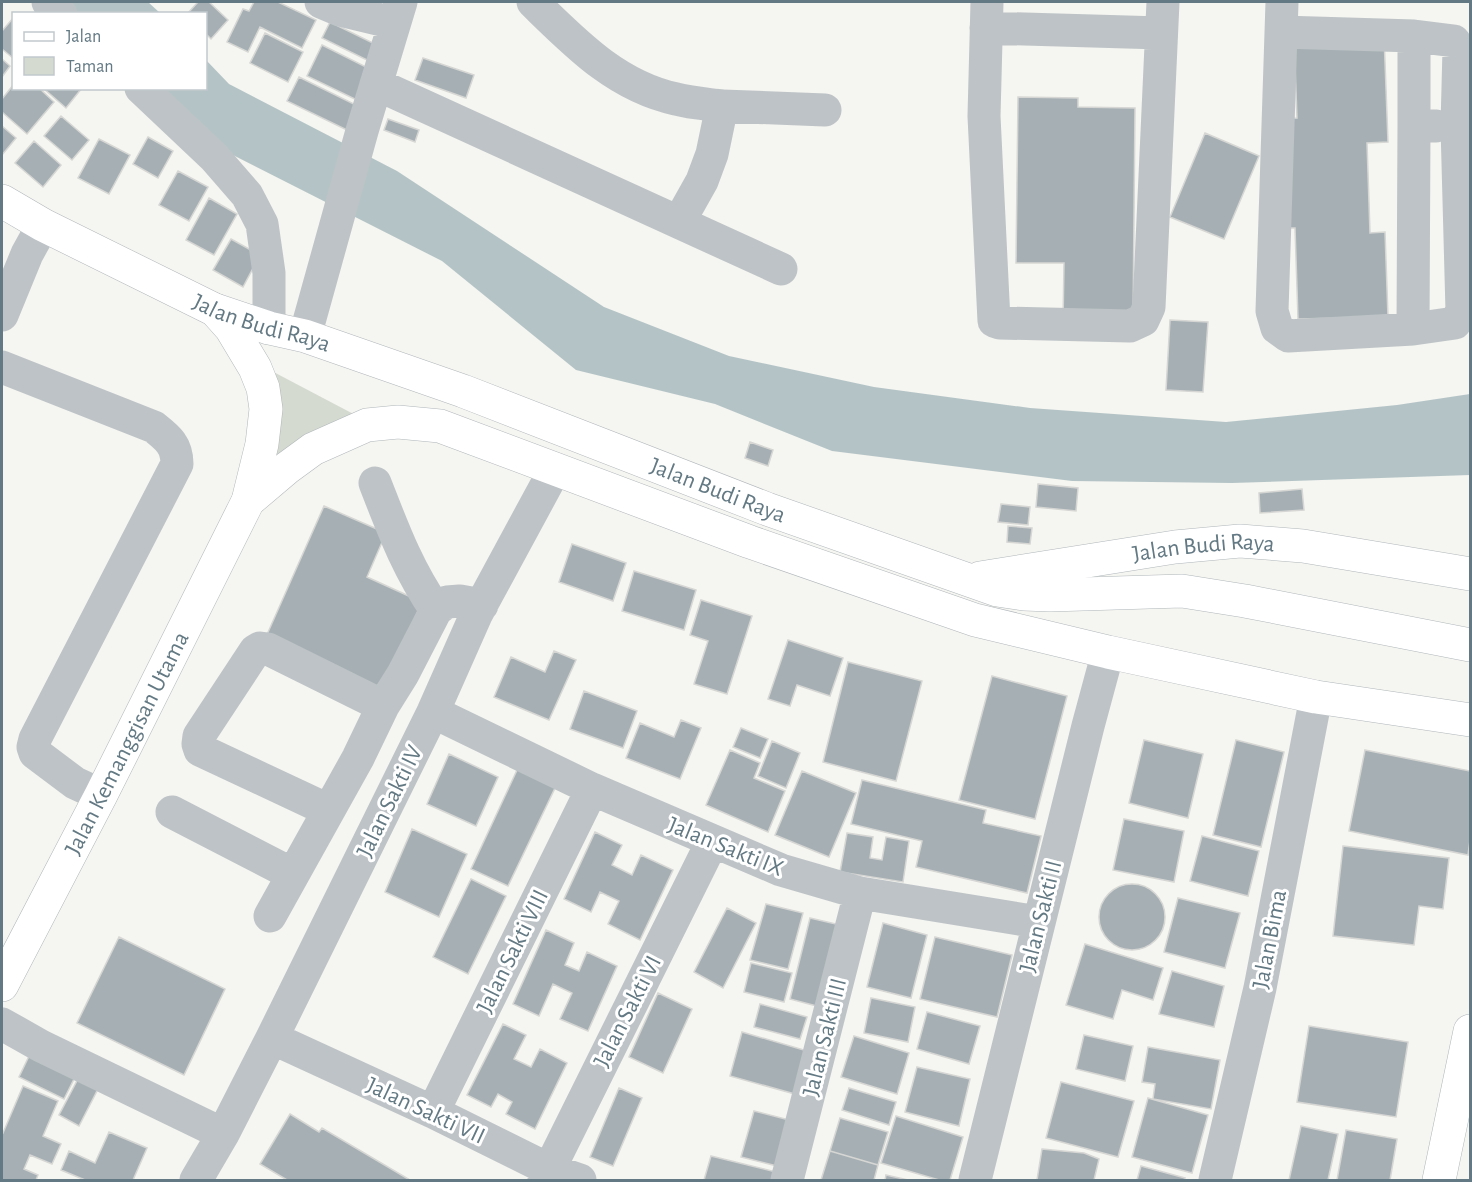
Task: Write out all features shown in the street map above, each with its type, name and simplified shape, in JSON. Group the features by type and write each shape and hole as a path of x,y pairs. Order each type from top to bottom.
{"main road":[{"name":"Jalan Budi Raya","path":"2,201 43,225 215,310 269,328 305,336 463,391 767,509 969,580 1175,547 1240,541 1303,546 1470,574"},
{"name":"Jalan Kemanggisan Utama","path":"2,985 88,789 248,501 262,444 266,409 263,388 255,368 231,328 215,310"},
{"name":"Jalan Budi Raya","path":"398,422 440,426 750,542 975,620 1108,652 1316,697 1470,720"},
{"name":"Jalan Kemanggisan Utama","path":"248,501 313,449 367,425 398,422"},
{"path":"969,580 997,590 1024,594 1182,591 1470,645"},
{"path":"975,620 1181,610 1213,597"},
{"path":"1438,1180 1470,1031"}],"street":[{"path":"305,336 397,12 340,10 321,2"},
{"path":"533,2 585,52 630,82 675,99 722,106 825,110"},
{"path":"987,15 1162,17 1149,307 1143,320 1130,326 994,321 984,116 987,15"},
{"path":"1281,17 1414,36 1454,40 1459,49 1464,126 1462,311 1455,323 1413,329 1288,336 1277,328 1272,311 1281,17"},
{"path":"1413,329 1414,36"},
{"path":"376,84 781,269"},
{"path":"143,90 214,157 247,195 262,224 268,273 269,328"},
{"path":"679,222 702,181 712,154 722,106"},
{"path":"1414,125 1464,126"},
{"path":"2,315 27,254 43,225"},
{"path":"2,367 154,427 171,441 177,452 177,464 35,739 33,747 35,753 88,789"},
{"name":"Jalan Sakti IV","path":"196,1180 223,1134 272,1038 433,712 482,605 555,469"},
{"path":"375,483 402,553 416,582 435,610"},
{"path":"270,916 358,758 383,706 403,674 435,610 447,602 460,601 482,605"},
{"path":"328,810 200,750 199,736 255,651 260,648 268,649 383,706"},
{"name":"Jalan Sakti II","path":"975,1180 1038,922 1108,652"},
{"name":"Jalan Bima","path":"1215,1180 1260,988 1316,697"},
{"name":"Jalan Sakti IX","path":"433,712 592,789 780,870 860,893 1038,922"},
{"name":"Jalan Sakti VIII","path":"433,1112 592,789"},
{"path":"172,812 292,874"},
{"name":"Jalan Sakti VI","path":"546,1175 712,842"},
{"name":"Jalan Sakti III","path":"787,1180 860,893"},
{"path":"2,1024 41,1046 223,1134"},
{"name":"Jalan Sakti VII","path":"272,1038 433,1112 546,1175 580,1180"}],"green space":[{"path":"266,368 382,429 277,466 277,447"}],"shaded area":[{"path":"58,2 148,2 159,12 70,12"},
{"path":"207,61 229,84 397,171 604,307 729,356 874,387 1030,408 1226,422 1397,405 1470,394 1470,475 1232,483 1072,481 832,451 715,404 576,370 442,261 225,151 156,90 207,90"}],"building":[{"path":"198,2 209,2 228,20 211,39 207,35 207,12 189,12"},
{"path":"254,2 278,2 316,20 302,48 260,27 248,52 227,42 243,9 249,11"},
{"path":"12,19 12,57 2,49 2,31"},
{"path":"330,22 379,46 371,62 322,38"},
{"path":"265,33 303,52 288,82 250,63"},
{"path":"1384,35 1388,142 1367,143 1370,233 1385,232 1388,317 1298,319 1295,228 1284,228 1281,119 1297,118 1294,38"},
{"path":"322,45 378,73 363,103 307,76"},
{"path":"423,58 474,75 466,98 415,80"},
{"path":"2,59 10,66 2,77"},
{"path":"299,77 362,108 351,132 287,101"},
{"path":"12,86 12,90 41,90 54,102 27,134 2,112 2,99"},
{"path":"45,90 80,90 66,108"},
{"path":"1018,97 1078,98 1078,107 1135,108 1133,323 1063,322 1064,263 1016,263"},
{"path":"61,116 89,140 72,160 44,136"},
{"path":"388,119 419,130 415,142 384,130"},
{"path":"2,126 16,138 2,155"},
{"path":"1205,133 1259,156 1224,239 1170,217"},
{"path":"148,137 173,151 158,178 133,164"},
{"path":"99,139 130,155 109,194 78,178"},
{"path":"34,141 61,165 43,187 15,163"},
{"path":"178,171 208,187 189,221 159,205"},
{"path":"209,198 237,214 214,255 186,240"},
{"path":"231,239 260,255 243,287 213,270"},
{"path":"1170,320 1208,322 1203,392 1166,390"},
{"path":"750,442 773,450 768,466 745,458"},
{"path":"1038,484 1078,488 1076,511 1036,507"},
{"path":"1302,489 1304,510 1260,513 1259,493"},
{"path":"1001,504 1030,507 1028,525 998,522"},
{"path":"324,506 386,533 367,577 422,602 383,691 265,639"},
{"path":"1008,526 1032,528 1030,544 1007,542"},
{"path":"572,544 626,563 613,601 559,582"},
{"path":"634,571 696,590 684,630 622,611"},
{"path":"701,600 752,616 727,694 694,684 708,641 690,635"},
{"path":"788,640 843,658 830,696 797,685 790,706 768,699"},
{"path":"554,651 576,660 549,720 494,697 511,657 545,672"},
{"path":"848,662 922,681 896,781 823,762"},
{"path":"992,676 1067,696 1035,819 959,800"},
{"path":"584,691 637,711 623,748 570,729"},
{"path":"681,720 701,728 680,779 626,758 640,723 674,737"},
{"path":"741,728 768,739 760,758 733,747"},
{"path":"1144,740 1203,754 1188,818 1129,803"},
{"path":"1236,740 1284,752 1261,847 1213,835"},
{"path":"772,741 800,753 786,788 758,776"},
{"path":"730,750 760,763 754,778 785,791 768,832 706,805"},
{"path":"1365,750 1470,771 1468,855 1349,831"},
{"path":"449,754 498,777 476,826 427,804"},
{"path":"518,768 556,786 508,886 471,869"},
{"path":"802,771 856,793 829,857 775,835"},
{"path":"862,780 986,810 983,823 1041,836 1027,893 916,867 922,841 851,824"},
{"path":"1124,819 1184,831 1174,882 1113,870"},
{"path":"412,829 467,854 439,917 385,892"},
{"path":"595,832 622,845 612,865 632,875 641,855 673,870 640,940 608,924 619,901 600,892 591,912 564,899"},
{"path":"847,833 873,837 870,858 882,860 886,837 909,841 903,882 840,872"},
{"path":"1202,836 1259,851 1248,896 1190,881"},
{"path":"1343,846 1449,858 1443,909 1419,906 1414,945 1333,936"},
{"path":"471,879 506,896 468,974 433,957"},
{"path":"1132,884 1145,887 1155,894 1162,904 1165,917 1162,930 1155,940 1145,947 1132,950 1119,947 1109,940 1102,930 1099,917 1102,904 1109,894 1119,887"},
{"path":"1178,898 1240,913 1225,968 1164,952"},
{"path":"766,904 803,913 788,969 750,960"},
{"path":"727,908 756,923 723,988 694,972"},
{"path":"810,918 849,927 828,1009 790,999"},
{"path":"883,923 927,935 911,998 867,987"},
{"path":"546,930 574,943 565,965 579,971 587,952 617,966 588,1031 560,1019 572,993 553,984 539,1016 513,1004"},
{"path":"119,937 225,989 184,1075 77,1023"},
{"path":"935,937 1012,955 997,1017 920,999"},
{"path":"1085,944 1163,968 1153,1000 1122,990 1113,1019 1066,1005"},
{"path":"751,963 792,973 784,1002 744,992"},
{"path":"1172,971 1224,986 1214,1027 1159,1014"},
{"path":"658,993 692,1009 663,1073 629,1057"},
{"path":"871,998 915,1007 908,1042 864,1033"},
{"path":"760,1004 807,1017 800,1039 754,1027"},
{"path":"927,1012 980,1026 969,1064 917,1049"},
{"path":"503,1024 526,1035 514,1059 531,1067 540,1049 567,1063 535,1129 506,1114 512,1102 498,1094 491,1107 467,1095"},
{"path":"1309,1026 1408,1042 1396,1117 1297,1102"},
{"path":"742,1032 814,1053 802,1096 730,1076"},
{"path":"1084,1035 1133,1046 1125,1081 1076,1069"},
{"path":"854,1036 909,1053 897,1094 841,1077"},
{"path":"1148,1047 1220,1060 1211,1109 1153,1099 1155,1084 1142,1082"},
{"path":"31,1052 76,1075 64,1099 19,1077"},
{"path":"917,1067 970,1079 959,1126 905,1112"},
{"path":"79,1077 99,1087 79,1126 59,1115"},
{"path":"1061,1082 1134,1101 1118,1157 1046,1138"},
{"path":"23,1086 58,1101 43,1136 61,1144 52,1164 30,1155 24,1169 38,1175 36,1180 2,1180 2,1132"},
{"path":"619,1088 642,1098 613,1166 590,1157"},
{"path":"849,1088 896,1102 889,1125 842,1110"},
{"path":"1148,1098 1208,1115 1192,1173 1132,1157"},
{"path":"754,1111 797,1122 785,1168 741,1157"},
{"path":"290,1114 319,1132 322,1128 410,1180 287,1180 260,1164"},
{"path":"896,1116 963,1137 950,1180 939,1180 881,1163"},
{"path":"840,1118 888,1132 878,1165 830,1151"},
{"path":"1301,1126 1338,1134 1328,1180 1289,1180"},
{"path":"1346,1130 1397,1139 1390,1180 1337,1180"},
{"path":"109,1132 147,1148 133,1180 85,1180 61,1170 69,1151 95,1163"},
{"path":"1042,1149 1084,1153 1099,1159 1094,1180 1037,1180"},
{"path":"830,1151 878,1165 874,1180 821,1180"},
{"path":"711,1156 780,1173 778,1180 704,1180"},
{"path":"1141,1166 1185,1178 1184,1180 1137,1180"},
{"path":"886,1175 908,1180 885,1180"}]}
